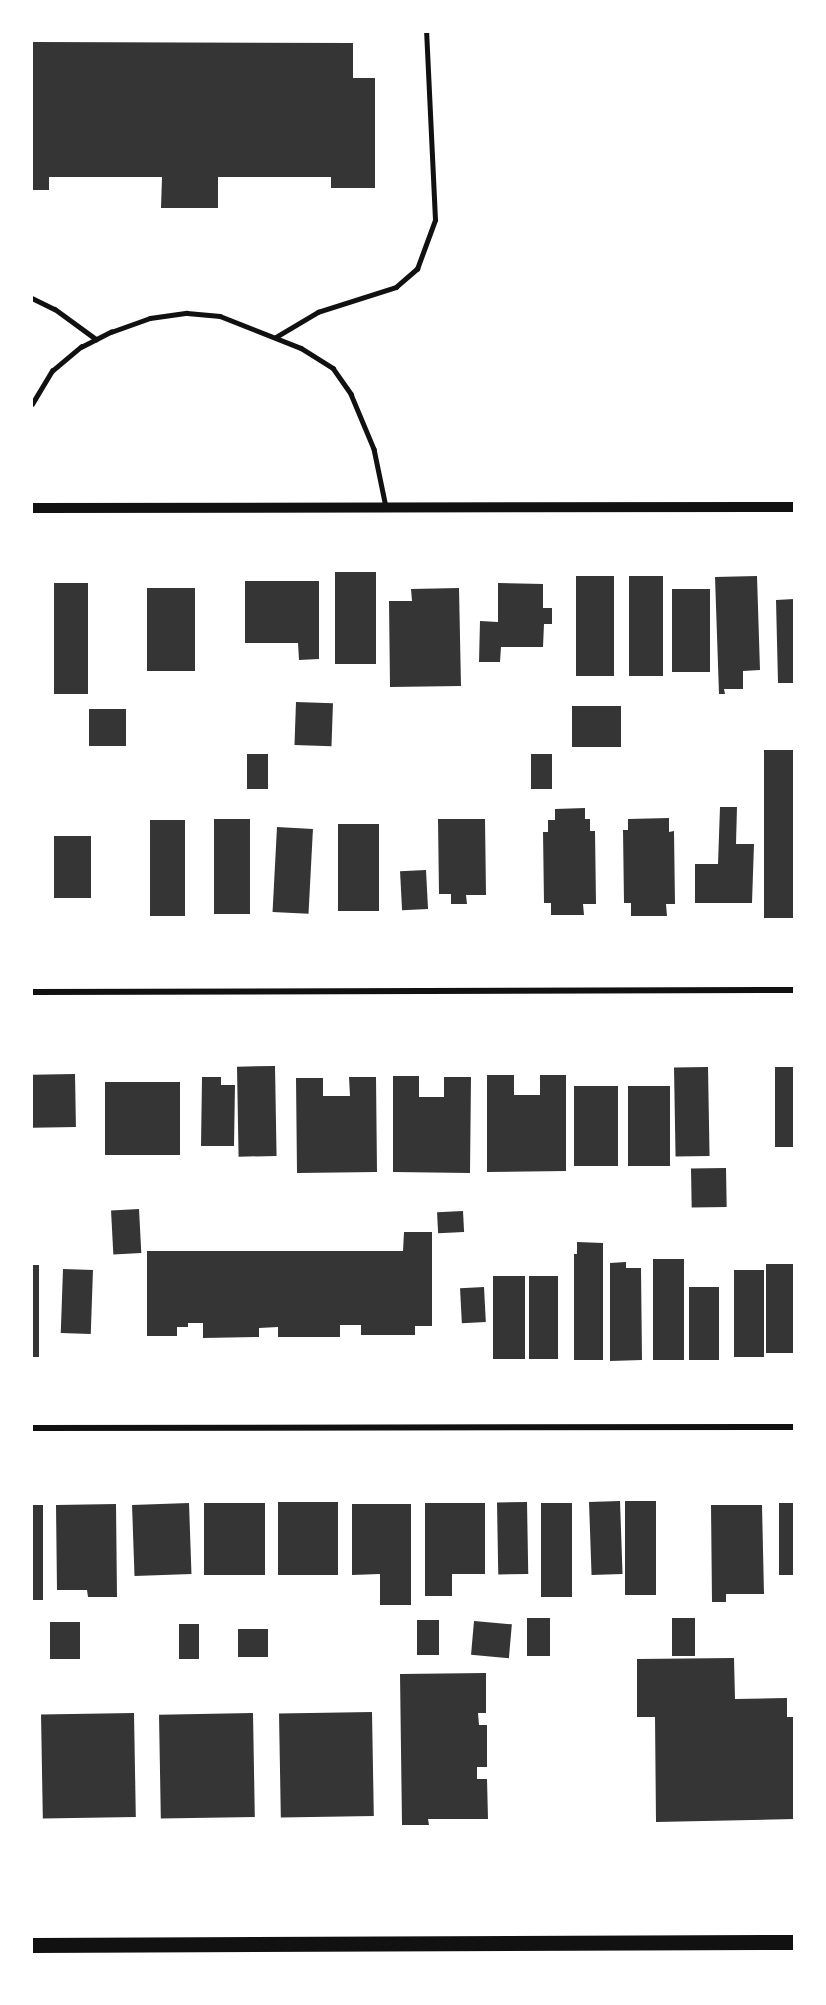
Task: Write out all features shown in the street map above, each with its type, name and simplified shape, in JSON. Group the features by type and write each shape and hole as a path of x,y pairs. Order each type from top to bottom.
{"main road":[{"path":"32,1945 795,1942"}],"street":[{"path":"32,508 795,507"},
{"path":"32,992 795,990"},
{"path":"32,1428 795,1427"}],"lane":[{"path":"276,337 318,312 396,287 417,269 435,220 426,32"},
{"path":"32,298 55,309 96,339"},
{"path":"32,404 52,370 81,347 96,339 150,318 187,313 220,316 276,337 333,368 351,394 374,449 386,507"}],"building":[{"path":"32,42 353,43 353,78 375,78 375,188 331,188 331,177 218,177 218,208 161,208 162,177 49,177 49,190 32,190"},
{"path":"335,572 376,572 376,664 335,664"},
{"path":"576,576 614,576 614,676 576,676"},
{"path":"629,576 663,576 663,676 629,676"},
{"path":"757,576 760,670 743,671 743,689 724,689 725,694 719,694 715,577"},
{"path":"245,581 319,581 319,659 299,660 298,643 245,643"},
{"path":"54,583 88,583 88,694 54,694"},
{"path":"498,583 543,584 543,608 552,608 552,624 544,624 543,647 501,647 500,662 479,662 480,621 498,622"},
{"path":"147,588 195,588 195,671 147,671"},
{"path":"459,588 461,686 390,687 389,601 412,601 411,589"},
{"path":"672,589 710,589 710,672 672,672"},
{"path":"794,599 793,683 778,683 776,600"},
{"path":"296,702 333,703 331,746 294,745"},
{"path":"572,706 621,706 621,747 572,747"},
{"path":"89,709 126,709 126,746 89,746"},
{"path":"764,750 794,750 794,918 764,918"},
{"path":"247,754 268,754 268,789 247,789"},
{"path":"531,754 552,754 552,789 531,789"},
{"path":"720,807 737,807 736,844 754,844 752,903 695,903 695,864 718,864"},
{"path":"585,808 585,819 590,819 590,831 595,831 596,904 583,904 584,915 551,915 551,903 544,903 543,832 548,832 548,820 555,820 555,809"},
{"path":"669,818 669,832 674,831 675,904 666,904 667,916 631,916 631,903 624,903 623,830 628,830 628,819"},
{"path":"214,819 250,819 250,914 214,914"},
{"path":"438,819 485,819 486,895 466,895 467,904 451,904 451,894 439,894"},
{"path":"150,820 185,820 185,916 150,916"},
{"path":"338,824 379,824 379,911 338,911"},
{"path":"277,827 313,829 309,914 273,912"},
{"path":"54,836 91,836 91,898 54,898"},
{"path":"426,870 428,909 402,910 400,871"},
{"path":"275,1066 277,1156 239,1157 237,1067"},
{"path":"708,1067 710,1156 676,1157 674,1068"},
{"path":"775,1067 794,1067 794,1147 775,1147"},
{"path":"75,1074 76,1127 33,1128 32,1075"},
{"path":"487,1075 514,1075 514,1095 540,1095 540,1075 566,1075 566,1171 487,1172"},
{"path":"393,1076 419,1076 419,1097 444,1097 444,1077 471,1077 470,1173 393,1172"},
{"path":"202,1077 221,1077 221,1085 235,1085 234,1146 201,1146"},
{"path":"349,1077 376,1077 377,1172 297,1173 296,1078 323,1078 323,1096 350,1096"},
{"path":"105,1082 180,1082 180,1155 105,1155"},
{"path":"574,1086 618,1086 618,1166 574,1166"},
{"path":"628,1086 670,1086 670,1166 628,1166"},
{"path":"726,1168 727,1207 692,1208 691,1169"},
{"path":"139,1209 141,1253 113,1254 111,1210"},
{"path":"463,1211 464,1232 438,1233 437,1212"},
{"path":"404,1232 432,1232 432,1326 415,1326 415,1335 361,1335 361,1325 340,1325 340,1337 278,1337 278,1327 259,1328 259,1337 203,1338 203,1323 188,1323 188,1327 177,1327 177,1336 147,1336 147,1251 403,1251"},
{"path":"577,1242 603,1243 603,1360 574,1360 574,1254 577,1254"},
{"path":"653,1259 684,1259 684,1360 653,1360"},
{"path":"626,1262 626,1268 641,1268 642,1360 610,1361 610,1263"},
{"path":"766,1264 794,1264 794,1353 766,1353"},
{"path":"32,1265 39,1265 39,1357 32,1357"},
{"path":"63,1269 93,1270 91,1334 61,1333"},
{"path":"734,1270 764,1270 764,1357 734,1357"},
{"path":"493,1276 525,1276 525,1359 493,1359"},
{"path":"529,1276 558,1276 558,1359 529,1359"},
{"path":"484,1287 486,1322 462,1323 460,1288"},
{"path":"689,1287 719,1287 719,1360 689,1360"},
{"path":"620,1501 623,1574 592,1575 589,1502"},
{"path":"625,1501 656,1501 656,1595 625,1595"},
{"path":"278,1502 338,1502 338,1575 278,1575"},
{"path":"527,1502 528,1574 498,1575 497,1503"},
{"path":"189,1503 191,1574 135,1576 132,1505"},
{"path":"204,1503 265,1503 265,1575 204,1575"},
{"path":"425,1503 485,1503 485,1574 452,1574 452,1596 425,1596"},
{"path":"541,1503 572,1503 572,1597 541,1597"},
{"path":"779,1503 794,1503 794,1575 779,1575"},
{"path":"116,1504 117,1597 88,1597 87,1590 57,1590 56,1505"},
{"path":"352,1504 411,1504 411,1605 380,1605 380,1574 352,1575"},
{"path":"32,1505 43,1505 43,1600 32,1600"},
{"path":"711,1505 762,1505 764,1594 726,1594 726,1602 712,1602"},
{"path":"527,1618 550,1618 550,1656 527,1656"},
{"path":"672,1618 695,1618 695,1656 672,1656"},
{"path":"417,1620 439,1620 439,1655 417,1655"},
{"path":"474,1621 512,1624 509,1658 471,1655"},
{"path":"50,1622 80,1622 80,1659 50,1659"},
{"path":"179,1624 199,1624 199,1659 179,1659"},
{"path":"238,1629 268,1629 268,1657 238,1657"},
{"path":"734,1658 735,1699 787,1698 787,1717 794,1717 794,1819 656,1822 655,1717 637,1717 637,1659"},
{"path":"486,1673 486,1713 478,1713 479,1725 487,1725 487,1767 477,1767 477,1779 487,1779 488,1819 428,1819 429,1825 402,1825 400,1674"},
{"path":"372,1712 374,1816 281,1818 279,1714"},
{"path":"134,1713 136,1817 43,1819 41,1715"},
{"path":"253,1713 255,1817 161,1819 159,1715"}]}
